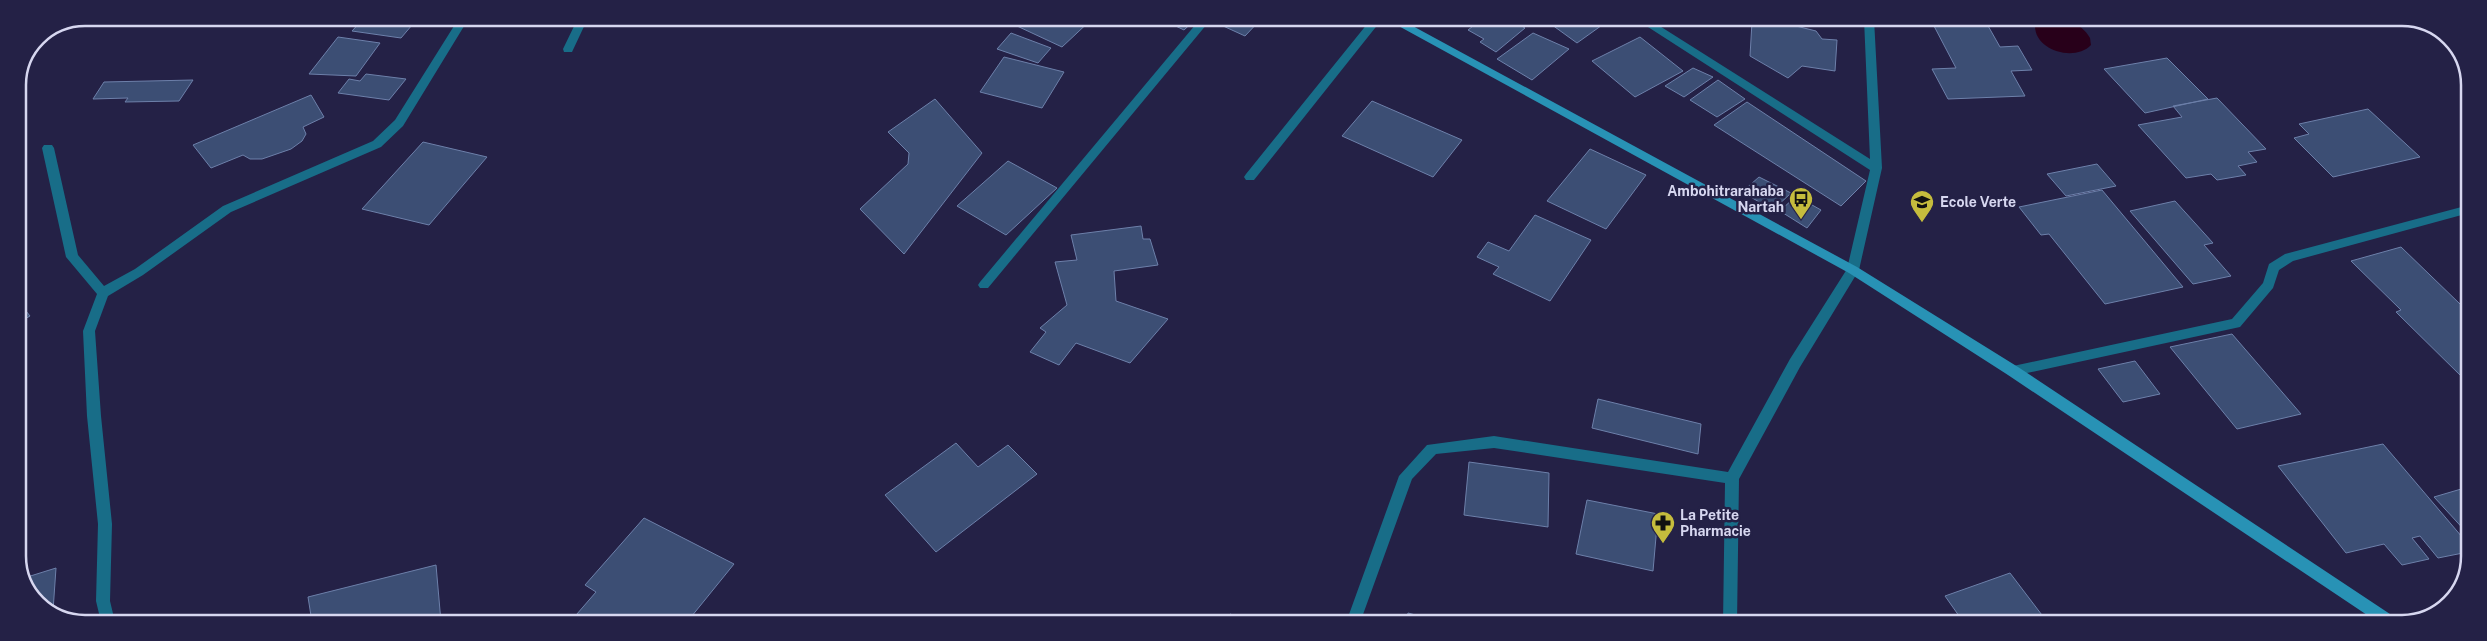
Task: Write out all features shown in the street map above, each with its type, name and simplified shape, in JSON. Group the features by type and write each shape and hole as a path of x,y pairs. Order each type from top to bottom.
{"street":[{"path":"106,615 103,601 105,524 94,416 89,331 103,293 140,272 227,209 377,144 399,123 459,26"},
{"path":"568,49 579,26"},
{"path":"984,285 1200,26"},
{"path":"1250,177 1372,26"},
{"path":"1404,26 1854,270 2014,371 2378,615"},
{"path":"1652,26 1876,168"},
{"path":"1730,615 1732,478 1796,363 1854,270 1876,168 1869,26"},
{"path":"48,148 72,257 103,293"},
{"path":"2014,371 2236,323 2269,285 2273,267 2289,257 2461,211"},
{"path":"1356,615 1406,476 1432,449 1494,442 1732,478"}],"shaded area":[{"path":"2035,26 2078,26 2086,32 2090,38 2091,45 2076,53 2066,53 2048,47 2037,35"}],"building":[{"path":"357,26 411,26 401,38 352,31"},
{"path":"1017,26 1084,26 1062,47"},
{"path":"1176,26 1188,26 1184,30"},
{"path":"1223,26 1254,26 1245,36"},
{"path":"1473,26 1522,26 1525,28 1496,52 1480,42 1484,39 1468,30"},
{"path":"1554,26 1601,26 1577,43"},
{"path":"1752,26 1796,26 1816,31 1822,39 1837,40 1835,71 1802,66 1788,78 1750,56"},
{"path":"1934,26 1988,26 2000,47 2018,46 2032,70 2011,71 2025,96 1948,99 1932,69 1956,68"},
{"path":"1011,33 1051,48 1038,63 997,49"},
{"path":"1533,33 1569,49 1532,80 1497,59"},
{"path":"338,37 380,43 356,76 309,74"},
{"path":"1640,37 1683,71 1635,97 1592,61"},
{"path":"1004,57 1064,72 1042,108 980,92"},
{"path":"2167,58 2208,99 2145,113 2104,69"},
{"path":"1693,68 1713,77 1684,97 1665,86"},
{"path":"366,74 406,79 389,100 338,93 349,79 360,81"},
{"path":"193,80 179,101 125,102 128,98 93,99 104,82"},
{"path":"1718,80 1745,99 1717,117 1690,100"},
{"path":"311,95 324,117 303,127 306,134 302,141 291,149 262,159 250,159 243,155 211,168 193,145"},
{"path":"2217,98 2266,149 2248,152 2257,162 2238,166 2246,175 2217,180 2211,174 2186,178 2138,125 2182,117 2173,106"},
{"path":"935,99 982,153 904,254 860,209 908,164 909,153 888,132"},
{"path":"1372,101 1462,140 1433,177 1342,136"},
{"path":"1747,102 1866,181 1841,206 1714,125"},
{"path":"2368,109 2420,157 2333,177 2294,138 2309,134 2299,124"},
{"path":"423,142 487,157 429,225 362,209"},
{"path":"1590,149 1646,175 1606,229 1547,201"},
{"path":"1008,161 1057,188 1006,235 957,206"},
{"path":"2097,164 2116,186 2066,196 2047,174"},
{"path":"1759,177 1791,193 1773,210 1742,192"},
{"path":"2102,190 2183,287 2105,304 2049,234 2041,235 2019,207"},
{"path":"1796,196 1821,210 1807,228 1780,211"},
{"path":"2175,201 2213,243 2204,245 2231,276 2193,284 2130,211"},
{"path":"1535,215 1591,240 1550,301 1493,274 1499,267 1477,257 1488,242 1509,251"},
{"path":"1141,226 1143,239 1150,239 1158,265 1114,271 1116,301 1168,319 1130,363 1076,343 1059,365 1030,352 1046,332 1040,328 1067,305 1055,262 1077,260 1071,235"},
{"path":"2401,247 2461,304 2461,376 2396,312 2401,310 2351,261"},
{"path":"2232,334 2301,414 2237,429 2170,347"},
{"path":"2135,361 2160,394 2123,402 2098,369"},
{"path":"1598,399 1701,424 1698,454 1592,428"},
{"path":"956,443 978,467 1008,445 1037,474 936,552 885,495"},
{"path":"2383,444 2461,536 2461,553 2438,558 2420,536 2412,538 2429,559 2402,565 2384,544 2346,553 2278,466"},
{"path":"1469,462 1549,473 1548,527 1464,515"},
{"path":"2461,489 2461,526 2434,497"},
{"path":"1587,500 1658,514 1653,571 1576,554"},
{"path":"644,518 734,564 693,615 576,615 596,592 585,585"},
{"path":"436,565 440,615 311,615 308,597"},
{"path":"56,568 53,605 41,595 30,576"},
{"path":"2010,573 2042,615 1958,615 1945,596"}],"place":[{"name":"Ambohitrarahaba Nartah","path":"1801,220"},
{"name":"Ecole Verte","path":"1922,223"},
{"name":"La Petite Pharmacie","path":"1663,544"}]}
